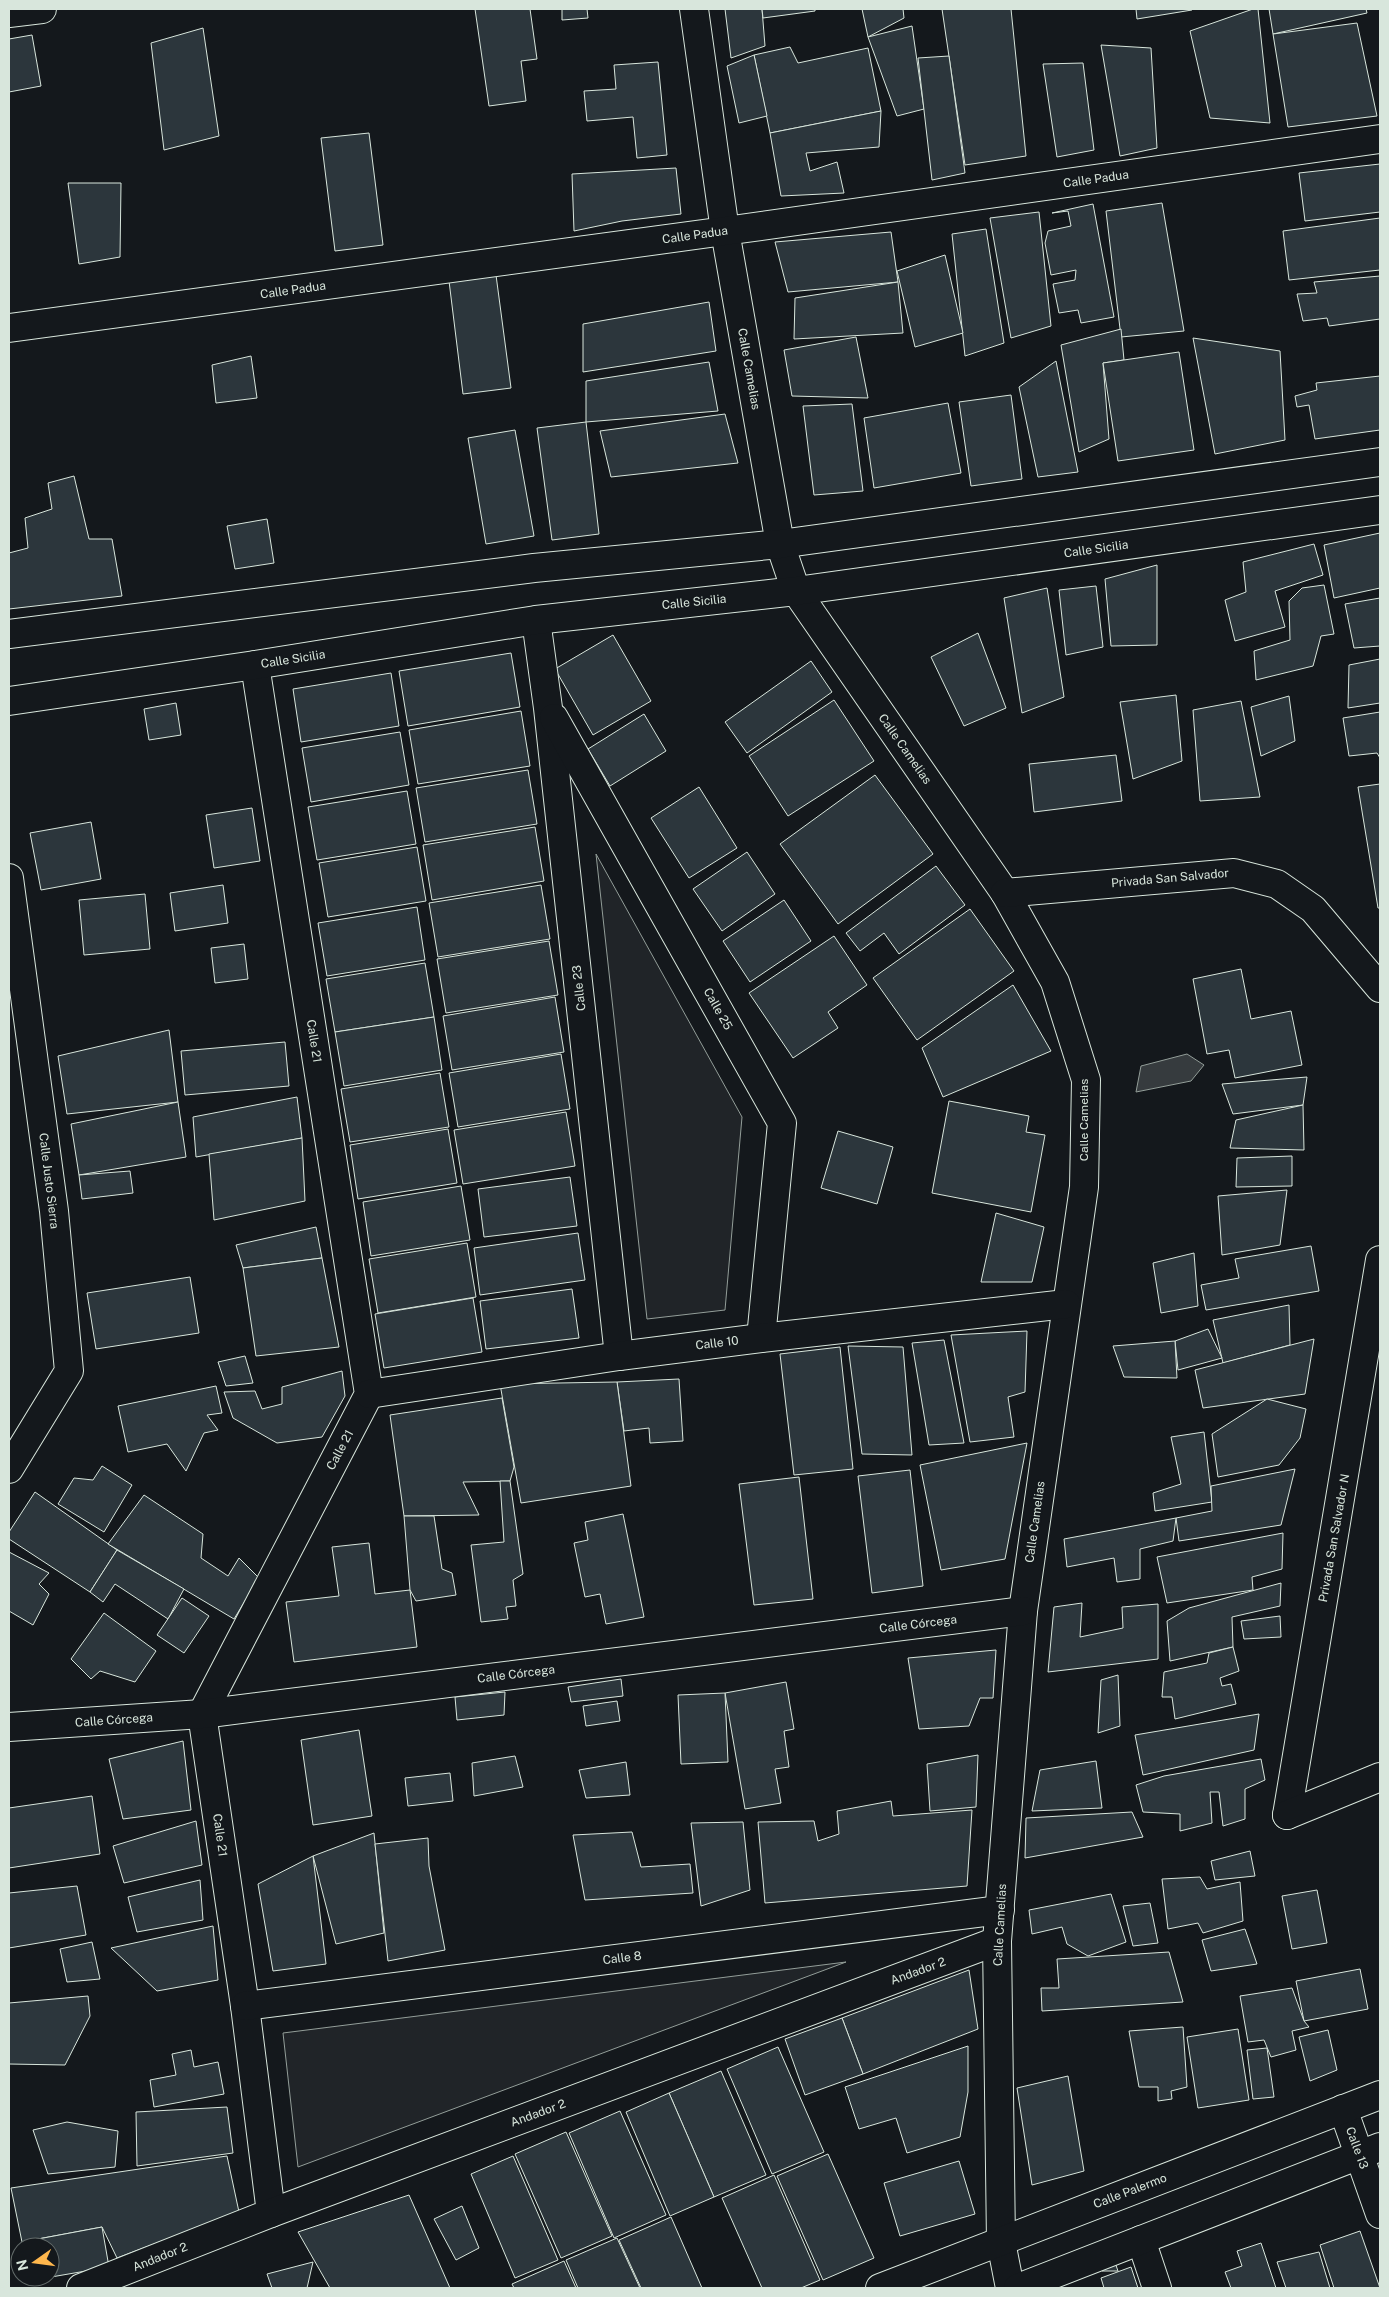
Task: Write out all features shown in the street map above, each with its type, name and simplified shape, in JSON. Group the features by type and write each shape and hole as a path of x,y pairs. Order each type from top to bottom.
{"street":[{"path":"9,13 42,9"},
{"name":"Calle Camelias","path":"694,9 725,231 780,544 796,591 1005,893 1055,982 1086,1080 1084,1187 1023,1611 997,1941 1001,2242 1010,2288"},
{"name":"Calle Padua","path":"9,328 725,231 1380,139"},
{"path":"9,634 534,568 780,544 1380,462"},
{"name":"Calle Sicilia","path":"9,700 255,665 536,620 796,591 1380,510"},
{"name":"Calle 23","path":"536,620 548,708 619,1356"},
{"name":"Calle 21","path":"255,665 369,1394 202,1714 245,2006 271,2213"},
{"name":"Calle 25","path":"548,708 782,1123 761,1338"},
{"name":"Privada San Salvador","path":"1005,893 1234,873 1243,875 1277,884 1313,909 1380,988"},
{"name":"Calle Justo Sierra","path":"9,878 54,1212 70,1372 9,1469"},
{"name":"Privada San Salvador N","path":"1380,1260 1373,1311 1287,1815 1380,1777"},
{"name":"Calle 10","path":"369,1394 619,1356 1066,1304"},
{"path":"1373,1311 1380,1345"},
{"name":"Calle Córcega","path":"9,1728 202,1714 1023,1611"},
{"name":"Calle 8","path":"245,2006 1000,1910"},
{"name":"Andador 2","path":"81,2288 271,2213 997,1941"},
{"name":"Calle Palermo","path":"880,2288 1380,2095"},
{"name":"Calle 13","path":"1343,2109 1370,2150 1380,2214"},
{"path":"1018,2288 1370,2150"},
{"path":"1141,2240 1157,2288"}],"shaded area":[{"path":"596,854 742,1117 725,1310 647,1319"},
{"path":"1187,1054 1204,1065 1191,1081 1136,1092 1141,1066"},
{"path":"846,1962 298,2167 283,2033"}],"building":[{"path":"475,9 530,9 537,59 521,61 526,101 489,106"},
{"path":"562,9 587,9 588,18 562,20"},
{"path":"725,9 762,9 765,46 731,58"},
{"path":"762,9 815,9 815,11 763,18"},
{"path":"862,9 903,9 904,18 868,37"},
{"path":"942,9 1011,9 1026,156 965,165"},
{"path":"1136,9 1192,9 1192,10 1137,19"},
{"path":"1253,9 1258,9 1270,123 1210,118 1190,31"},
{"path":"1269,9 1366,9 1367,13 1273,34"},
{"path":"1357,23 1377,116 1288,127 1273,34"},
{"path":"912,26 924,109 897,116 868,37"},
{"path":"203,28 219,136 164,150 151,43"},
{"path":"32,35 41,86 9,92 9,39"},
{"path":"1101,45 1151,48 1157,148 1120,156"},
{"path":"790,47 798,63 868,48 881,111 770,133 754,55"},
{"path":"754,55 767,116 739,123 727,66"},
{"path":"949,56 965,173 932,180 918,58"},
{"path":"658,62 667,155 637,158 633,117 587,121 584,91 616,89 614,65"},
{"path":"1083,63 1094,150 1057,157 1043,64"},
{"path":"881,111 879,147 806,153 810,171 837,162 844,193 781,196 770,133"},
{"path":"369,133 383,245 335,251 321,138"},
{"path":"1380,164 1380,212 1305,221 1299,173"},
{"path":"676,168 681,214 622,221 574,231 572,174"},
{"path":"68,183 121,183 120,257 79,264"},
{"path":"1162,203 1184,331 1121,337 1106,211"},
{"path":"1093,204 1114,317 1081,323 1078,310 1059,313 1053,284 1075,280 1076,270 1051,275 1045,243 1048,231 1071,226 1068,211 1052,213"},
{"path":"1039,212 1051,326 1011,338 990,218"},
{"path":"1380,218 1380,270 1289,280 1283,231"},
{"path":"986,229 1004,343 965,356 952,234"},
{"path":"891,232 898,282 788,292 775,242"},
{"path":"945,255 963,333 915,347 897,271"},
{"path":"496,275 511,388 463,394 449,281"},
{"path":"1380,276 1380,319 1329,326 1327,318 1303,321 1297,294 1317,293 1314,282"},
{"path":"898,282 903,333 794,339 795,298"},
{"path":"709,302 716,351 583,372 583,324"},
{"path":"1121,329 1124,360 1103,363 1109,439 1079,452 1061,345"},
{"path":"856,337 868,398 792,396 784,350"},
{"path":"1193,338 1280,351 1285,440 1215,454"},
{"path":"1179,352 1194,450 1118,461 1103,363"},
{"path":"251,356 257,398 216,403 212,365"},
{"path":"1056,361 1078,472 1038,477 1019,387"},
{"path":"709,362 718,411 586,422 586,381"},
{"path":"1380,376 1380,430 1315,439 1309,405 1297,407 1295,396 1317,390 1316,383"},
{"path":"1011,395 1022,479 971,486 959,402"},
{"path":"948,403 961,473 874,488 864,418"},
{"path":"852,404 863,491 814,495 803,406"},
{"path":"725,414 738,463 611,477 600,431"},
{"path":"586,422 599,534 552,540 537,428"},
{"path":"515,430 534,536 486,544 468,438"},
{"path":"74,476 89,539 112,539 122,596 9,609 9,553 28,548 25,518 52,509 48,483"},
{"path":"267,519 274,563 235,569 227,526"},
{"path":"1380,533 1380,588 1334,598 1324,545"},
{"path":"1314,544 1323,575 1275,591 1285,627 1235,641 1225,600 1246,592 1243,562"},
{"path":"1157,565 1157,645 1111,646 1105,579"},
{"path":"1324,585 1334,634 1321,636 1313,666 1256,680 1254,651 1290,640 1289,601 1302,588"},
{"path":"1096,586 1103,647 1066,655 1059,590"},
{"path":"1047,588 1064,697 1022,713 1004,598"},
{"path":"1380,598 1380,646 1354,648 1345,604"},
{"path":"978,633 1006,708 964,726 931,657"},
{"path":"613,635 651,701 593,735 555,669"},
{"path":"511,653 520,707 408,726 399,671"},
{"path":"1380,659 1380,703 1348,708 1349,665"},
{"path":"811,661 832,692 747,753 725,722"},
{"path":"391,673 399,726 301,742 293,689"},
{"path":"1176,695 1182,761 1133,779 1120,702"},
{"path":"1289,696 1295,741 1261,756 1251,707"},
{"path":"834,700 874,761 788,816 749,756"},
{"path":"1241,701 1260,797 1200,801 1193,710"},
{"path":"176,703 181,735 149,740 144,709"},
{"path":"521,711 530,766 418,784 409,730"},
{"path":"1380,712 1380,758 1377,753 1349,756 1343,718"},
{"path":"644,714 666,751 610,786 588,749"},
{"path":"400,732 409,785 311,802 302,748"},
{"path":"1116,755 1122,801 1034,812 1029,764"},
{"path":"528,770 537,824 425,842 416,788"},
{"path":"875,775 933,854 838,924 780,844"},
{"path":"1380,784 1380,908 1378,908 1358,787"},
{"path":"699,787 737,848 689,878 651,818"},
{"path":"407,791 416,844 317,860 308,807"},
{"path":"252,808 260,861 214,868 206,815"},
{"path":"91,822 101,879 41,890 30,833"},
{"path":"535,827 544,881 432,900 423,845"},
{"path":"417,847 426,901 328,917 319,863"},
{"path":"747,852 775,894 722,931 693,889"},
{"path":"936,866 965,905 899,954 884,933 860,951 846,933"},
{"path":"223,885 228,923 175,931 170,893"},
{"path":"541,885 550,939 438,957 429,903"},
{"path":"145,894 150,949 84,955 79,900"},
{"path":"784,900 811,941 750,982 723,941"},
{"path":"417,907 425,960 327,976 318,923"},
{"path":"970,909 1014,971 917,1040 873,978"},
{"path":"834,936 867,985 828,1012 838,1028 793,1058 749,993"},
{"path":"549,941 558,995 446,1013 437,959"},
{"path":"244,944 248,979 215,983 211,948"},
{"path":"425,963 434,1017 335,1032 326,979"},
{"path":"1241,969 1251,1019 1291,1011 1302,1065 1235,1078 1229,1050 1207,1054 1193,979"},
{"path":"1013,985 1051,1051 943,1097 922,1048"},
{"path":"555,997 564,1052 452,1070 443,1016"},
{"path":"434,1017 442,1070 344,1086 335,1032"},
{"path":"169,1030 178,1102 67,1114 58,1056"},
{"path":"285,1042 289,1086 185,1095 181,1051"},
{"path":"561,1054 570,1109 458,1127 449,1073"},
{"path":"440,1073 449,1127 350,1142 341,1089"},
{"path":"1307,1077 1303,1105 1233,1114 1222,1084"},
{"path":"297,1097 302,1138 196,1157 193,1117"},
{"path":"949,1101 1029,1116 1026,1132 1045,1135 1031,1212 932,1193"},
{"path":"178,1102 186,1157 79,1175 71,1124"},
{"path":"1303,1105 1304,1150 1230,1148 1236,1120"},
{"path":"566,1112 575,1166 463,1184 454,1130"},
{"path":"448,1129 457,1183 358,1199 350,1145"},
{"path":"838,1131 893,1147 877,1204 821,1188"},
{"path":"302,1138 305,1201 214,1220 209,1154"},
{"path":"1292,1156 1292,1186 1236,1187 1237,1158"},
{"path":"130,1171 133,1193 82,1199 79,1175"},
{"path":"570,1177 577,1226 484,1237 478,1189"},
{"path":"461,1186 470,1240 371,1256 363,1202"},
{"path":"1287,1190 1280,1245 1222,1255 1218,1196"},
{"path":"996,1213 1044,1227 1032,1282 981,1282"},
{"path":"316,1227 322,1258 243,1268 236,1245"},
{"path":"578,1233 585,1280 480,1295 474,1248"},
{"path":"467,1243 476,1297 378,1313 369,1259"},
{"path":"1311,1246 1319,1291 1206,1310 1201,1285 1239,1278 1235,1259"},
{"path":"1194,1253 1198,1306 1161,1313 1153,1263"},
{"path":"322,1258 339,1347 256,1356 243,1268"},
{"path":"190,1277 199,1333 96,1349 87,1293"},
{"path":"572,1289 579,1338 486,1349 480,1301"},
{"path":"473,1298 482,1352 384,1368 375,1314"},
{"path":"1289,1305 1290,1345 1223,1363 1213,1320"},
{"path":"1208,1329 1222,1358 1178,1370 1175,1341"},
{"path":"1027,1331 1025,1392 1008,1397 1014,1437 970,1442 951,1335"},
{"path":"1314,1339 1305,1394 1203,1408 1195,1370"},
{"path":"944,1340 964,1443 929,1445 912,1343"},
{"path":"1175,1341 1177,1378 1124,1377 1113,1346"},
{"path":"848,1346 903,1347 912,1455 862,1454"},
{"path":"840,1347 853,1469 794,1475 780,1354"},
{"path":"245,1356 253,1383 226,1386 218,1362"},
{"path":"342,1371 345,1396 322,1437 277,1443 233,1418 224,1392 255,1391 262,1409 282,1404 282,1387"},
{"path":"679,1379 683,1441 650,1443 649,1428 624,1431 617,1382"},
{"path":"617,1382 631,1486 521,1503 500,1384"},
{"path":"216,1386 222,1413 207,1415 218,1430 204,1433 186,1471 167,1444 128,1452 118,1406"},
{"path":"502,1398 514,1467 510,1481 463,1482 479,1515 404,1516 390,1415"},
{"path":"1267,1399 1306,1409 1300,1438 1279,1465 1218,1477 1212,1434"},
{"path":"1204,1432 1212,1502 1155,1511 1153,1493 1181,1484 1171,1437"},
{"path":"1027,1443 1005,1559 941,1570 920,1465"},
{"path":"102,1466 132,1485 104,1532 58,1504 74,1478 93,1480"},
{"path":"1295,1469 1281,1525 1179,1541 1176,1518 1212,1511 1211,1486"},
{"path":"910,1470 923,1586 872,1593 858,1476"},
{"path":"799,1477 813,1599 754,1605 739,1484"},
{"path":"500,1481 510,1481 523,1574 513,1580 516,1606 506,1607 508,1619 481,1622 471,1545 504,1542"},
{"path":"35,1492 117,1550 90,1592 9,1539 9,1532"},
{"path":"144,1495 203,1534 201,1558 228,1576 239,1558 259,1578 234,1619 108,1544"},
{"path":"623,1514 644,1617 606,1624 600,1594 585,1597 574,1543 588,1540 585,1522"},
{"path":"404,1516 434,1516 442,1569 452,1573 456,1595 416,1601 410,1590"},
{"path":"1176,1518 1173,1541 1140,1549 1140,1579 1117,1582 1114,1558 1067,1567 1064,1539"},
{"path":"1283,1533 1282,1569 1252,1577 1253,1590 1167,1603 1157,1557"},
{"path":"369,1543 375,1594 410,1590 417,1647 294,1662 286,1602 339,1596 332,1547"},
{"path":"117,1550 184,1589 168,1619 115,1584 103,1602 90,1592"},
{"path":"9,1552 49,1573 39,1584 49,1594 33,1625 9,1611"},
{"path":"1281,1583 1280,1606 1232,1617 1233,1647 1170,1661 1167,1621 1189,1608"},
{"path":"182,1598 209,1616 184,1653 157,1635"},
{"path":"1082,1603 1080,1637 1123,1628 1122,1607 1158,1604 1158,1659 1048,1672 1054,1607"},
{"path":"104,1613 156,1651 135,1682 100,1671 91,1679 71,1659"},
{"path":"1280,1616 1281,1637 1244,1639 1241,1621"},
{"path":"1233,1647 1239,1671 1220,1678 1222,1686 1231,1684 1236,1704 1175,1719 1172,1697 1162,1697 1164,1672 1207,1663 1209,1653"},
{"path":"996,1650 993,1698 980,1698 969,1726 919,1729 908,1658"},
{"path":"1118,1675 1120,1726 1098,1733 1101,1680"},
{"path":"621,1679 623,1696 571,1702 568,1687"},
{"path":"786,1682 794,1729 784,1731 789,1767 775,1769 781,1803 745,1809 725,1693"},
{"path":"505,1692 504,1715 457,1720 455,1697"},
{"path":"725,1693 728,1762 681,1764 678,1695"},
{"path":"617,1701 620,1721 586,1726 583,1706"},
{"path":"1259,1714 1254,1750 1143,1775 1135,1735"},
{"path":"359,1730 372,1816 313,1825 301,1740"},
{"path":"183,1741 191,1810 123,1819 109,1759"},
{"path":"978,1755 976,1807 930,1811 927,1764"},
{"path":"515,1756 523,1787 474,1796 472,1763"},
{"path":"1261,1759 1265,1780 1245,1789 1245,1819 1223,1826 1219,1792 1210,1792 1212,1823 1180,1831 1180,1814 1143,1812 1136,1785 1164,1776"},
{"path":"1096,1761 1102,1808 1032,1811 1040,1770"},
{"path":"626,1762 630,1795 586,1798 579,1770"},
{"path":"450,1773 453,1801 408,1806 405,1778"},
{"path":"92,1796 100,1854 9,1868 9,1808"},
{"path":"891,1801 893,1816 972,1810 967,1886 765,1903 758,1822 814,1821 818,1841 839,1834 837,1811"},
{"path":"1132,1812 1143,1837 1025,1858 1026,1818"},
{"path":"196,1821 202,1865 124,1883 113,1846"},
{"path":"743,1822 750,1890 701,1906 691,1823"},
{"path":"632,1832 641,1867 690,1864 693,1893 585,1900 573,1835"},
{"path":"374,1833 384,1933 336,1944 313,1856"},
{"path":"428,1838 429,1866 445,1950 388,1961 375,1844"},
{"path":"1250,1851 1255,1876 1215,1880 1211,1861"},
{"path":"313,1856 326,1964 273,1971 258,1884"},
{"path":"1200,1877 1207,1889 1240,1882 1243,1921 1203,1933 1198,1923 1168,1929 1162,1879"},
{"path":"200,1880 203,1920 137,1932 128,1897"},
{"path":"77,1886 86,1935 9,1948 9,1893"},
{"path":"1317,1890 1327,1943 1292,1949 1282,1896"},
{"path":"1111,1894 1126,1942 1088,1956 1067,1944 1062,1927 1032,1934 1029,1910"},
{"path":"1150,1903 1158,1943 1133,1946 1123,1906"},
{"path":"213,1926 218,1980 157,1991 111,1948"},
{"path":"1245,1929 1257,1964 1211,1971 1202,1940"},
{"path":"92,1942 100,1979 67,1982 60,1949"},
{"path":"1169,1952 1183,2002 1042,2011 1041,1988 1059,1988 1057,1959"},
{"path":"1360,1969 1368,2009 1304,2021 1296,1981"},
{"path":"969,1970 978,2029 863,2074 842,2018"},
{"path":"1292,1988 1304,2021 1309,2027 1292,2031 1296,2050 1271,2057 1264,2040 1248,2042 1240,1996"},
{"path":"88,1996 90,2016 65,2065 9,2064 9,2003"},
{"path":"842,2018 863,2074 805,2095 785,2039"},
{"path":"1183,2027 1187,2087 1171,2091 1172,2099 1158,2101 1158,2087 1139,2087 1129,2031"},
{"path":"1238,2029 1249,2100 1198,2108 1187,2037"},
{"path":"1328,2030 1337,2070 1310,2081 1299,2037"},
{"path":"968,2046 968,2092 960,2137 907,2153 896,2118 859,2129 845,2087"},
{"path":"778,2047 824,2152 772,2174 727,2069"},
{"path":"1267,2048 1274,2097 1253,2099 1247,2050"},
{"path":"191,2050 194,2067 218,2062 224,2094 154,2107 150,2080 176,2075 172,2054"},
{"path":"721,2071 766,2175 714,2197 669,2093"},
{"path":"1068,2076 1084,2171 1032,2185 1017,2088"},
{"path":"669,2093 714,2197 670,2216 626,2112"},
{"path":"227,2107 233,2153 137,2166 136,2112"},
{"path":"620,2111 666,2215 614,2238 569,2133"},
{"path":"67,2122 118,2131 115,2167 48,2174 33,2130"},
{"path":"566,2132 612,2236 561,2258 515,2154"},
{"path":"828,2154 874,2258 823,2280 777,2176"},
{"path":"227,2156 239,2212 117,2258 102,2227 49,2237 21,2237 11,2188"},
{"path":"513,2156 558,2260 515,2278 471,2174"},
{"path":"959,2161 975,2214 900,2236 884,2183"},
{"path":"774,2175 820,2280 801,2288 762,2288 722,2198"},
{"path":"409,2195 450,2288 330,2288 298,2232"},
{"path":"462,2206 479,2248 456,2260 434,2219"},
{"path":"671,2217 702,2288 641,2288 619,2240"},
{"path":"102,2227 109,2267 60,2275 60,2237 49,2237"},
{"path":"1360,2231 1380,2288 1334,2288 1320,2245"},
{"path":"617,2238 640,2288 578,2288 566,2260"},
{"path":"1261,2243 1276,2288 1231,2288 1225,2272 1242,2266 1237,2251"},
{"path":"1319,2252 1330,2288 1286,2288 1277,2262"},
{"path":"1113,2257 1118,2271 1102,2271 1099,2261"},
{"path":"564,2261 576,2288 514,2288 512,2284"},
{"path":"313,2262 307,2288 272,2288 267,2274"},
{"path":"1131,2267 1138,2288 1104,2288 1101,2278"}]}
